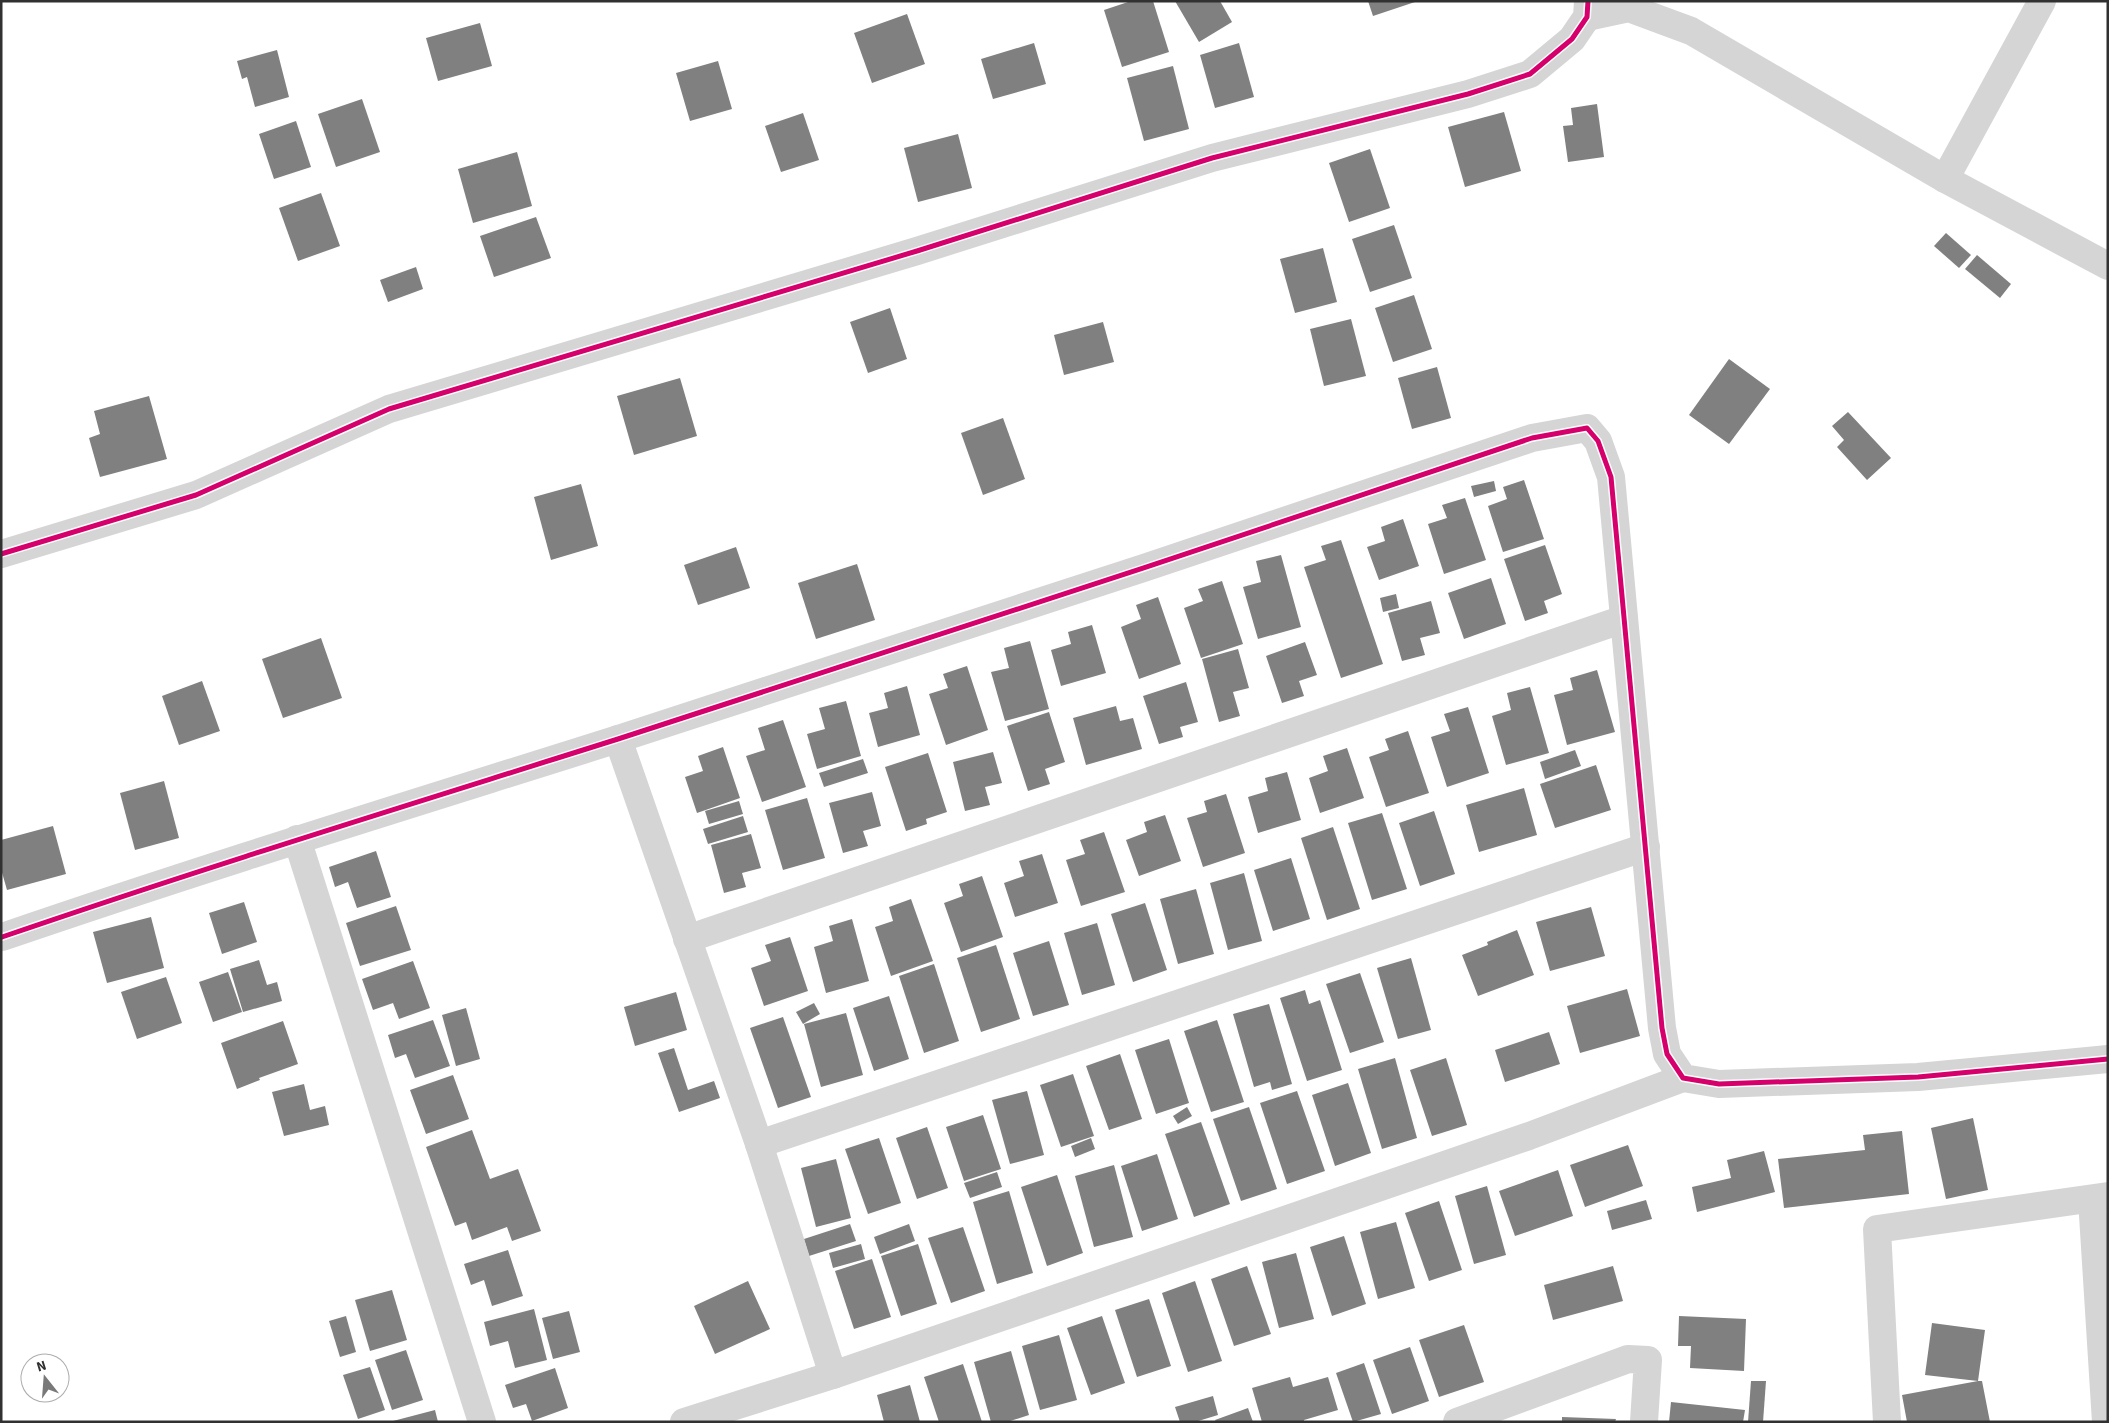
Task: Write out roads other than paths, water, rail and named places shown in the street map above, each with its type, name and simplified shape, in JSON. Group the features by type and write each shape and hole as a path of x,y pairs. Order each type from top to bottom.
{"street":[{"path":"1944,180 2042,1"},
{"path":"1,554 196,495 389,409 917,251 1212,158 1468,94 1530,74 1572,39 1588,9 1629,8 1691,31 1944,180 2108,266"},
{"path":"2,937 188,873 618,738 1168,561 1532,438 1587,428 1598,441 1611,477 1662,1028 1667,1054 1683,1078"},
{"path":"687,939 1624,619"},
{"path":"618,738 759,1144 833,1375"},
{"path":"297,839 482,1422"},
{"path":"759,1144 1646,847"},
{"path":"684,1422 833,1375 1529,1136 1683,1078 1719,1084 1918,1077 2108,1059"},
{"path":"1886,1422 1877,1229 2100,1197 2106,1422"},
{"path":"1457,1422 1628,1359 1648,1360 1644,1422"}]}
